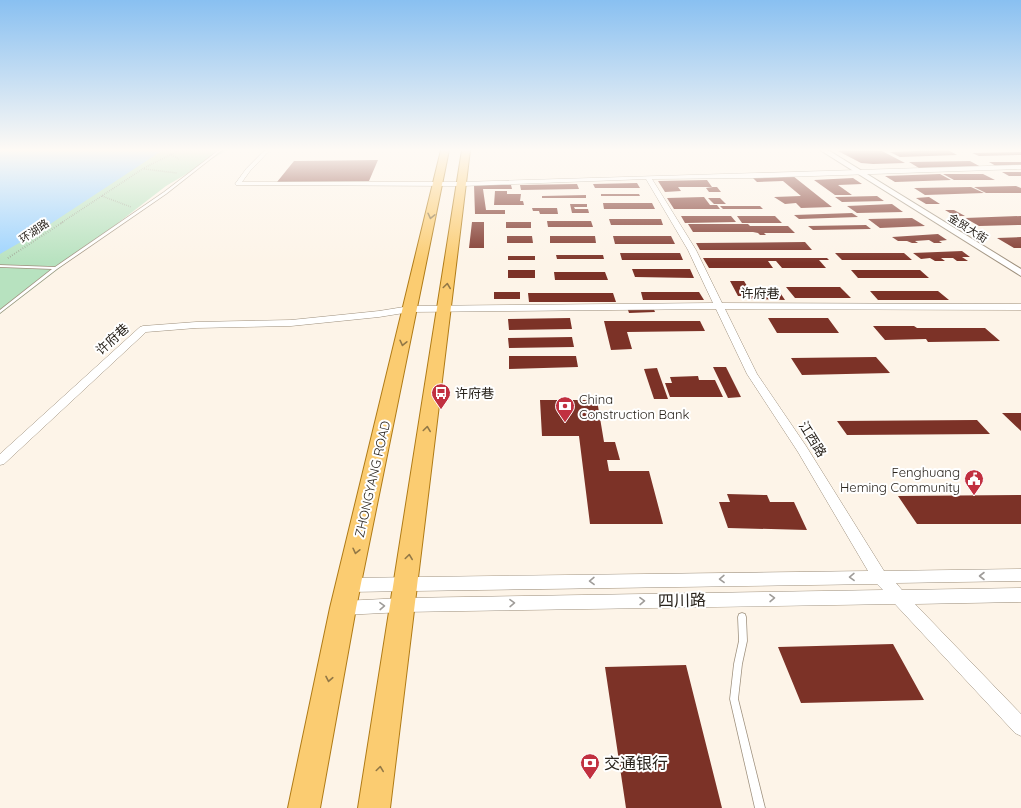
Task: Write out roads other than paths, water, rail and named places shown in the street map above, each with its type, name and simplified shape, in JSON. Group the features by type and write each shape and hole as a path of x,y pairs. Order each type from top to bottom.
{"main road":[{"name":"ZHONGYANG ROAD","path":"304,808 343,608 437,188"},
{"path":"374,808 461,188"}],"street":[{"name":"江西路","path":"654,188 692,250 752,374 802,449 880,576 1021,727"},
{"name":"金贸大街","path":"883,188 1021,273"},
{"name":"许府巷","path":"0,461 143,328 196,324 291,323 379,314 410,309 444,308 720,306 1021,307"},
{"name":"四川路","path":"348,585 1021,575"},
{"name":"四川路","path":"343,608 403,605 1021,595"}],"lane":[{"path":"0,312 56,268 171,188"},
{"path":"0,266 56,268"},
{"path":"742,617 743,641 738,664 734,698 760,808"}],"water":[{"path":"0,188 106,188 38,232 0,254"}],"place":[{"name":"许府巷","path":"441,410"},
{"name":"China Construction Bank","path":"565,423"},
{"name":"Fenghuang Heming Community","path":"974,496"},
{"name":"交通银行","path":"590,780"}]}
